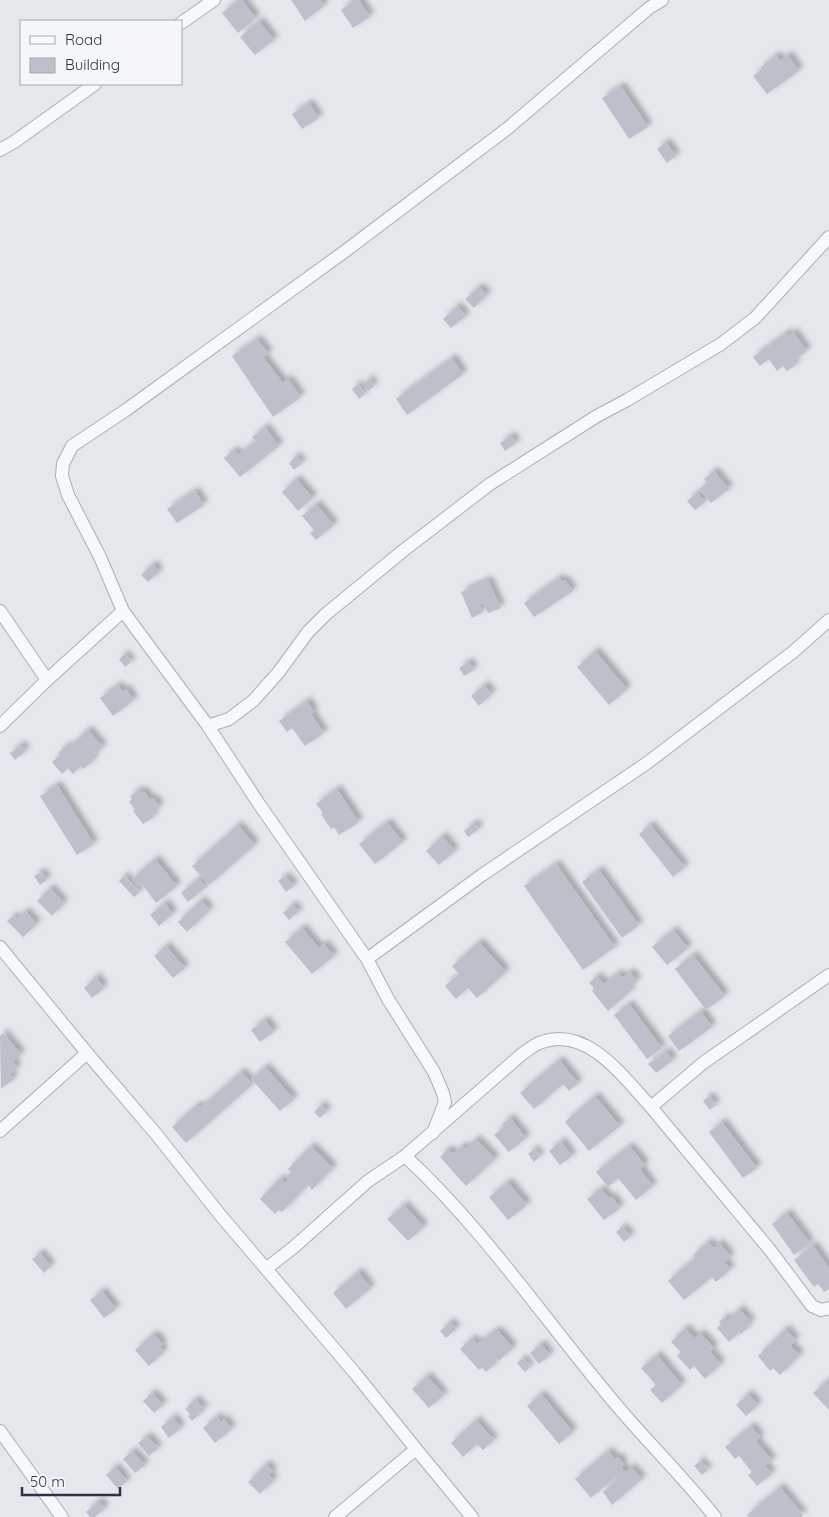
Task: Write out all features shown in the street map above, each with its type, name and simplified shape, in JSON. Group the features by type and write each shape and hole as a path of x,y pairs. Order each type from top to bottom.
{"street":[{"path":"182,22 214,0"},
{"path":"433,1133 445,1102 434,1072 388,998 367,959 259,804 208,726 123,611 100,557 68,495 62,476 63,464 72,446 126,410 344,252 508,128 649,8 662,0"},
{"path":"0,150 93,85"},
{"path":"208,726 229,719 253,701 278,673 308,632 326,614 404,550 490,484 597,416 721,344 756,318 829,237"},
{"path":"0,611 47,680"},
{"path":"0,726 47,680 123,611"},
{"path":"367,959 482,875 647,763 792,652 829,620"},
{"path":"0,946 86,1053 354,1372 472,1517"},
{"path":"651,1108 703,1063 829,975"},
{"path":"266,1268 294,1247 368,1181 405,1156 433,1133 522,1054 541,1042 560,1039 577,1042 591,1048 616,1069 770,1250 812,1306 820,1310 829,1308"},
{"path":"0,1131 86,1053"},
{"path":"405,1156 499,1256 612,1401 658,1453 688,1483 715,1517"},
{"path":"0,1431 62,1517"},
{"path":"335,1517 416,1449"}],"building":[{"path":"238,0 242,0 256,18 238,33 222,13"},
{"path":"291,0 320,0 324,6 305,21"},
{"path":"354,0 359,0 370,17 353,28 341,10"},
{"path":"259,21 274,40 255,55 240,37"},
{"path":"776,55 780,61 788,55 799,71 767,94 753,76"},
{"path":"621,86 648,127 629,139 602,98"},
{"path":"309,103 319,118 302,129 292,114"},
{"path":"666,142 676,156 667,163 657,149"},
{"path":"479,287 487,295 474,308 465,299"},
{"path":"457,306 466,316 451,328 443,319"},
{"path":"793,332 807,351 793,361 796,365 787,371 783,366 777,371 769,359 760,366 753,357 786,333 789,336"},
{"path":"257,339 269,354 263,357 283,383 288,379 301,397 273,417 232,356"},
{"path":"452,358 463,374 407,415 396,399"},
{"path":"369,379 374,387 368,391 363,384"},
{"path":"358,384 365,394 359,399 352,389"},
{"path":"265,427 279,446 240,477 224,458 234,450 238,455 256,441 252,437"},
{"path":"511,436 516,443 505,451 500,443"},
{"path":"296,456 302,463 294,470 289,463"},
{"path":"714,471 729,489 711,503 699,489 707,483 704,479"},
{"path":"296,479 313,498 298,511 282,492"},
{"path":"195,491 204,505 177,523 167,509"},
{"path":"697,492 705,502 695,510 687,501"},
{"path":"316,504 334,525 316,540 310,533 314,530 302,516"},
{"path":"153,564 159,572 148,582 141,575"},
{"path":"559,578 562,582 565,580 573,591 534,617 524,603"},
{"path":"488,580 501,608 488,613 483,603 480,604 483,612 472,618 461,592"},
{"path":"595,651 627,689 609,705 577,667"},
{"path":"125,654 131,662 125,667 119,659"},
{"path":"469,662 474,670 464,676 459,668"},
{"path":"118,685 122,691 126,689 134,700 113,716 100,698"},
{"path":"484,685 492,694 479,706 471,696"},
{"path":"307,701 314,712 311,714 324,733 305,746 292,728 287,732 279,721"},
{"path":"88,730 103,747 92,757 94,760 84,769 81,766 73,774 68,768 62,774 52,762 60,755 58,753 66,746 68,748"},
{"path":"21,745 26,751 15,760 10,753"},
{"path":"57,785 94,844 77,855 40,796"},
{"path":"337,789 359,822 339,835 334,827 331,829 316,804"},
{"path":"139,790 141,793 144,791 150,800 153,798 160,807 152,813 154,817 143,824 129,802 132,799 130,796"},
{"path":"387,822 403,842 375,864 359,844"},
{"path":"474,823 479,829 468,837 464,831"},
{"path":"238,825 255,845 209,885 192,866"},
{"path":"650,825 685,867 673,877 639,834"},
{"path":"442,836 455,851 439,865 426,851"},
{"path":"155,859 177,886 156,903 141,883 137,886 132,879"},
{"path":"556,864 615,947 583,970 524,886"},
{"path":"599,870 639,925 622,938 582,882"},
{"path":"41,872 47,880 40,885 34,876"},
{"path":"124,876 140,892 134,897 119,881"},
{"path":"285,876 294,886 286,892 278,881"},
{"path":"199,878 206,887 188,902 181,893"},
{"path":"50,888 64,903 52,916 37,901"},
{"path":"201,900 210,910 187,932 178,922"},
{"path":"165,903 173,914 159,926 150,915"},
{"path":"292,905 299,911 289,920 283,913"},
{"path":"25,911 37,924 23,937 7,921 13,916 16,920"},
{"path":"302,928 319,948 324,944 334,956 312,974 285,942"},
{"path":"673,930 688,948 667,965 652,947"},
{"path":"479,942 506,972 477,998 468,988 456,999 445,986 459,974 452,966"},
{"path":"166,946 185,968 173,978 154,956"},
{"path":"693,955 725,996 706,1010 675,969"},
{"path":"630,972 637,981 629,988 631,991 608,1011 592,991 594,988 589,983 597,976 604,984 618,973 622,978"},
{"path":"96,977 104,988 92,998 84,988"},
{"path":"629,1004 662,1048 647,1059 614,1015"},
{"path":"701,1011 712,1027 679,1051 668,1036"},
{"path":"265,1020 274,1032 260,1042 251,1030"},
{"path":"3,1033 21,1054 13,1062 17,1068 10,1075 14,1079 1,1089 0,1036"},
{"path":"666,1051 673,1060 656,1073 648,1064"},
{"path":"559,1060 578,1083 569,1091 563,1084 534,1109 520,1093"},
{"path":"265,1067 294,1099 280,1111 251,1079"},
{"path":"241,1072 253,1084 186,1143 172,1127 196,1106 201,1107"},
{"path":"595,1096 620,1126 589,1151 565,1122"},
{"path":"709,1096 716,1105 710,1110 703,1101"},
{"path":"321,1105 327,1111 320,1118 314,1112"},
{"path":"510,1118 526,1138 509,1152 494,1135 504,1127 502,1124"},
{"path":"722,1122 757,1168 743,1178 709,1132"},
{"path":"476,1139 495,1159 466,1186 440,1157 448,1149 453,1154 462,1146 465,1149"},
{"path":"561,1141 572,1156 560,1165 549,1151"},
{"path":"311,1146 333,1168 312,1190 308,1185 282,1212 279,1210 275,1214 260,1199 280,1178 285,1183 289,1179 286,1177 291,1172 288,1169"},
{"path":"629,1146 645,1165 640,1169 653,1186 636,1200 618,1178 608,1187 596,1172"},
{"path":"534,1149 540,1156 534,1162 528,1154"},
{"path":"508,1182 527,1205 508,1220 489,1197"},
{"path":"601,1189 609,1198 612,1197 620,1208 604,1220 587,1199"},
{"path":"404,1205 424,1227 408,1241 387,1219"},
{"path":"787,1213 810,1243 794,1255 772,1224"},
{"path":"622,1227 631,1236 624,1242 616,1232"},
{"path":"708,1242 714,1248 719,1243 731,1257 724,1262 731,1269 716,1282 712,1277 684,1300 668,1281 695,1258 693,1255"},
{"path":"813,1245 829,1268 829,1289 824,1292 818,1284 814,1287 794,1260"},
{"path":"40,1253 51,1266 44,1273 32,1259"},
{"path":"358,1272 371,1288 346,1309 333,1293"},
{"path":"102,1291 116,1309 104,1318 90,1300"},
{"path":"739,1309 751,1322 746,1326 748,1328 741,1334 739,1332 729,1342 717,1328 721,1324 719,1322 724,1317 727,1321"},
{"path":"450,1322 456,1329 446,1338 440,1331"},
{"path":"685,1328 695,1338 700,1333 714,1348 710,1352 721,1364 705,1379 694,1366 690,1370 677,1356 681,1352 671,1342"},
{"path":"785,1329 796,1340 790,1345 800,1355 780,1375 773,1368 770,1371 758,1356"},
{"path":"495,1331 499,1332 513,1348 499,1361 497,1358 491,1363 494,1365 486,1372 482,1368 479,1370 460,1349 472,1338 477,1344"},
{"path":"153,1334 163,1344 160,1347 164,1352 149,1366 135,1350"},
{"path":"541,1344 550,1355 539,1364 530,1353"},
{"path":"657,1355 682,1385 662,1403 650,1390 656,1385 641,1368"},
{"path":"521,1359 530,1367 525,1372 517,1363"},
{"path":"427,1376 444,1395 429,1408 412,1389"},
{"path":"829,1379 829,1410 813,1393"},
{"path":"152,1393 163,1405 154,1413 143,1401"},
{"path":"541,1394 573,1432 559,1444 527,1406"},
{"path":"748,1394 758,1405 746,1416 736,1405"},
{"path":"195,1399 205,1410 202,1412 201,1410 198,1413 200,1414 192,1421 188,1416 190,1414 185,1409"},
{"path":"217,1416 221,1422 224,1419 232,1429 215,1443 203,1428"},
{"path":"173,1417 181,1428 169,1438 161,1427"},
{"path":"476,1420 494,1440 483,1450 477,1444 463,1457 451,1443"},
{"path":"751,1426 760,1437 756,1441 772,1460 765,1466 772,1474 757,1486 748,1475 752,1472 739,1456 735,1459 725,1447"},
{"path":"147,1436 158,1448 149,1456 138,1443"},
{"path":"132,1451 145,1465 135,1473 123,1459"},
{"path":"608,1451 615,1459 618,1457 624,1465 621,1467 626,1472 631,1467 642,1479 612,1505 603,1492 616,1480 614,1478 591,1498 575,1479"},
{"path":"700,1461 708,1470 702,1475 694,1466"},
{"path":"266,1464 273,1471 269,1475 274,1480 260,1494 248,1482"},
{"path":"115,1467 127,1481 118,1489 106,1475"},
{"path":"780,1487 803,1515 801,1517 749,1517 747,1515"},
{"path":"98,1501 105,1508 95,1517 90,1517 86,1512"}]}
